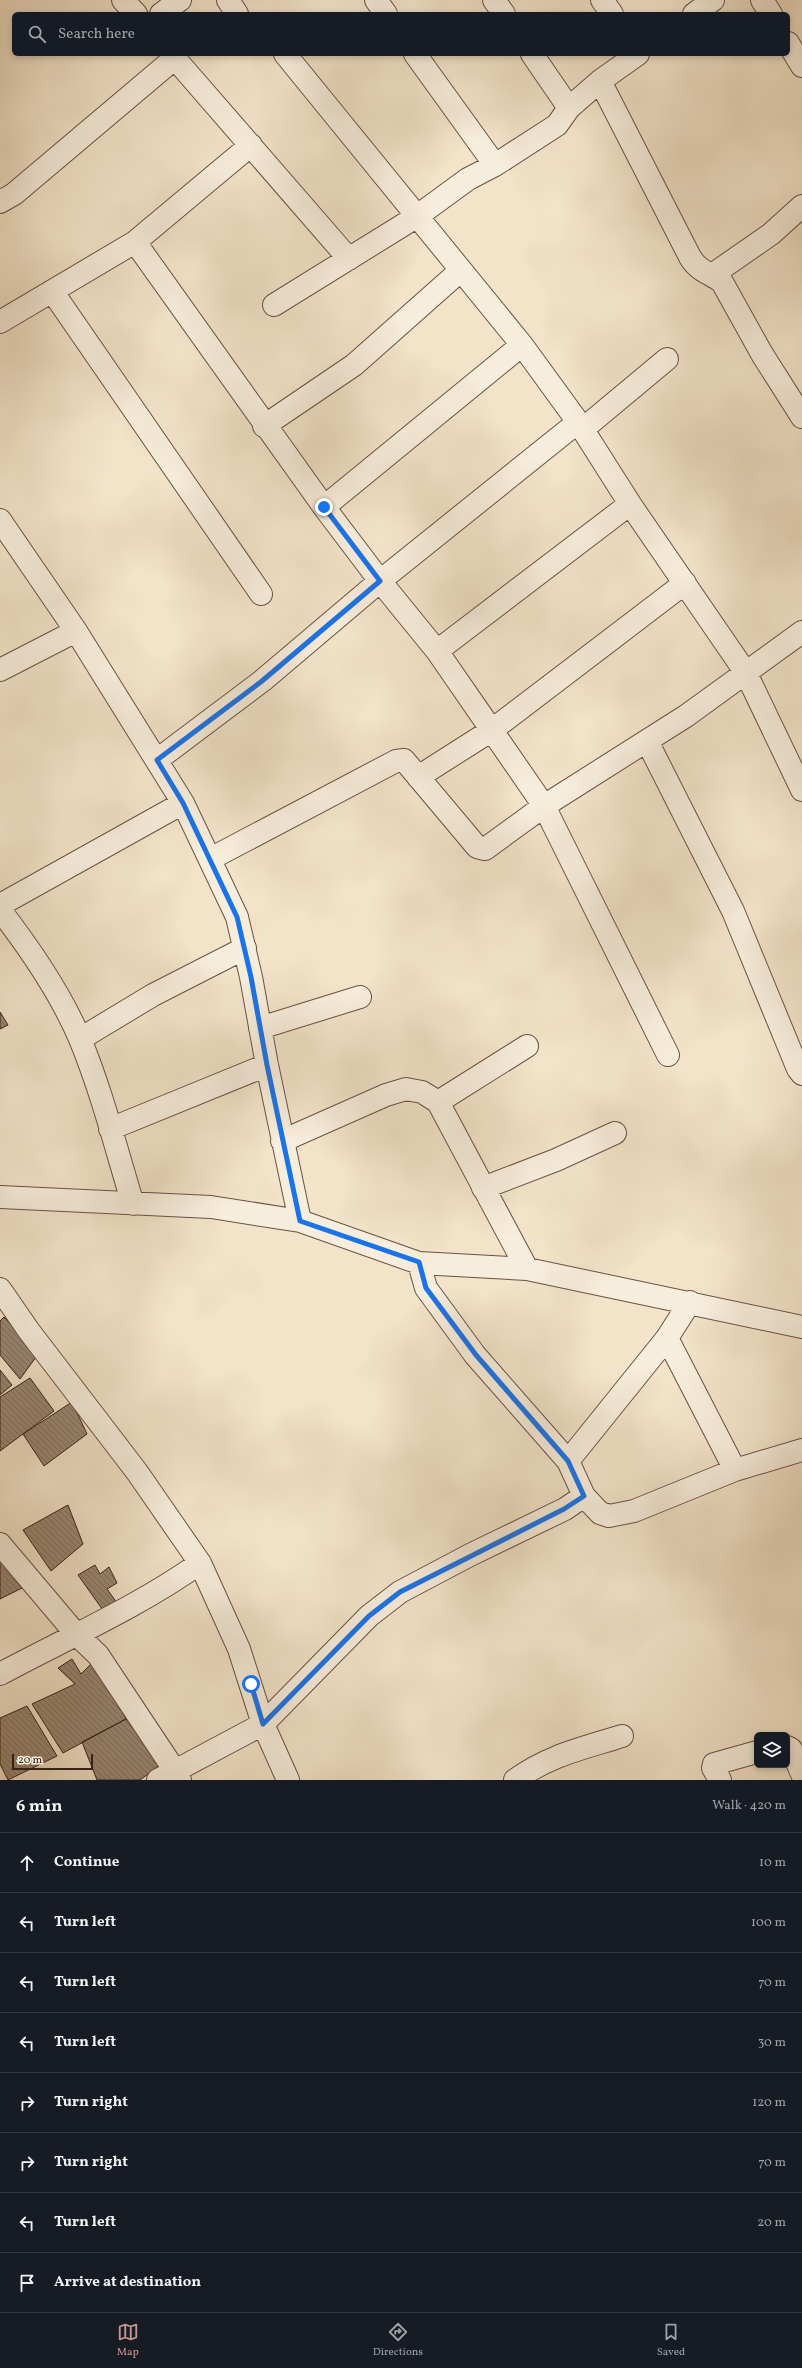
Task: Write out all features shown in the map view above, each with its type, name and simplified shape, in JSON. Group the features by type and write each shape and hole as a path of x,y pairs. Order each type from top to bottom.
{"street":[{"path":"123,0 134,12"},
{"path":"164,12 180,0"},
{"path":"228,0 236,12"},
{"path":"376,0 385,12"},
{"path":"494,0 503,12"},
{"path":"602,0 611,12"},
{"path":"697,12 713,0"},
{"path":"762,0 770,12"},
{"path":"790,46 802,66"},
{"path":"0,202 14,194 173,56 349,258"},
{"path":"287,56 416,217 522,345 581,425 630,504 746,672 797,766 802,790"},
{"path":"416,56 494,165"},
{"path":"533,56 569,108"},
{"path":"274,305 416,217 468,180 557,125 569,108 600,81 635,56"},
{"path":"600,81 690,257 703,272 712,274 722,282 762,354 802,417"},
{"path":"0,322 135,242 250,145"},
{"path":"712,274 771,234 802,206"},
{"path":"135,242 264,426 380,581 437,651 544,806 668,1054"},
{"path":"264,426 354,364 460,271"},
{"path":"52,291 261,594"},
{"path":"324,507 522,345"},
{"path":"157,760 262,681 380,581 667,359"},
{"path":"437,651 630,504"},
{"path":"0,520 76,631 183,803 237,917 245,948 282,1141 300,1221"},
{"path":"418,777 492,730 686,584"},
{"path":"0,670 76,631"},
{"path":"210,859 396,761 404,760 477,848 485,849 544,806 686,716 802,632"},
{"path":"647,741 733,911 798,1069 802,1074"},
{"path":"0,905 183,803"},
{"path":"0,910 51,982 80,1039 133,1204"},
{"path":"80,1039 153,995 245,948"},
{"path":"260,1028 360,997"},
{"path":"438,1102 527,1046"},
{"path":"110,1129 267,1065"},
{"path":"282,1141 386,1095 406,1090 422,1092 438,1102 527,1269"},
{"path":"483,1188 556,1160 615,1133"},
{"path":"0,1197 211,1207 300,1221 419,1262 527,1269 690,1302 802,1327"},
{"path":"419,1262 426,1288 476,1355 568,1461 584,1496 600,1512 609,1516 634,1511 735,1470 802,1450"},
{"path":"0,1289 29,1331 137,1472 200,1563 239,1649 263,1724 288,1780"},
{"path":"568,1461 667,1338 690,1302"},
{"path":"667,1338 735,1470"},
{"path":"0,1544 76,1634 98,1655 171,1777 263,1724 369,1616 400,1592 564,1509 584,1496"},
{"path":"0,1674 144,1600 200,1563"},
{"path":"515,1780 537,1765 552,1758 622,1736"},
{"path":"790,1748 802,1774"},
{"path":"720,1780 713,1768 714,1764 754,1753"}],"building":[{"path":"0,1012 8,1025 0,1029"},
{"path":"4,1317 39,1353 20,1379 0,1355 0,1321"},
{"path":"0,1370 12,1385 0,1395"},
{"path":"30,1378 54,1411 0,1451 0,1397"},
{"path":"72,1402 87,1434 44,1466 23,1434"},
{"path":"68,1505 83,1544 51,1571 23,1530"},
{"path":"0,1558 22,1588 0,1599"},
{"path":"95,1565 100,1574 109,1567 117,1583 107,1589 117,1603 105,1613 78,1575"},
{"path":"72,1659 81,1674 94,1661 126,1719 63,1753 32,1704 75,1684 58,1668"},
{"path":"27,1706 57,1756 8,1780 0,1764 0,1718"},
{"path":"126,1719 161,1764 140,1780 97,1780 82,1742"}],"route":[{"path":"251,1684 263,1724 369,1616 400,1592 470,1555 564,1509 584,1496 568,1461 476,1355 426,1288 419,1262 300,1221 282,1141 251,977 237,917 183,803 157,760 262,681 304,647 380,581 324,507"}]}
